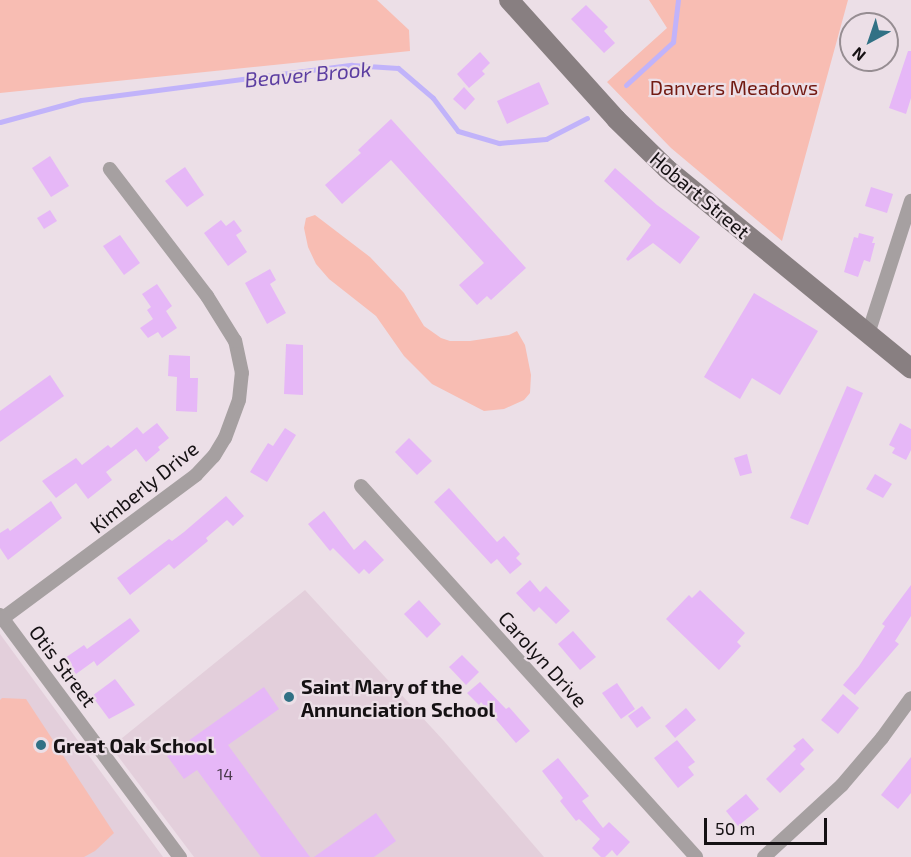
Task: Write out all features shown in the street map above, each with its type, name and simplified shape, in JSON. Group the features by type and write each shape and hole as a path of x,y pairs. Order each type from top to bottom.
{"main road":[{"name":"Hobart Street","path":"509,0 616,119 667,169 911,369"}],"street":[{"name":"Kimberly Drive","path":"1,616 196,475 214,456 225,438 239,400 242,373 235,341 207,296 110,169"},
{"path":"867,334 911,201"},
{"name":"Carolyn Drive","path":"361,486 696,857"},
{"name":"Otis Street","path":"1,616 180,857"},
{"path":"764,857 842,784 882,738 911,698"}],"shaded area":[{"name":"Saint Mary of the Annunciation School","path":"305,590 443,740 544,857 194,857 111,747"},
{"name":"Great Oak School","path":"0,634 163,857 0,857"}],"green space":[{"path":"0,0 377,0 409,30 410,51 0,93"},
{"name":"Danvers Meadows","path":"649,0 848,0 845,12 839,12 839,33 782,241 671,148 607,82 667,28"},
{"path":"315,215 370,257 404,293 424,326 441,338 450,341 470,341 509,335 517,331 525,345 531,375 530,393 524,400 504,409 484,411 432,384 404,356 376,316 329,279 316,264 308,247 304,228 306,218"},
{"name":"Great Oak School","path":"2,698 26,699 114,833 95,851 84,857 0,857 0,700"}],"building":[{"path":"586,5 608,27 604,31 615,43 604,53 571,19"},
{"path":"908,51 911,51 911,98 906,114 889,108"},
{"path":"480,52 490,63 482,71 485,74 469,88 457,74"},
{"path":"539,82 549,104 507,124 497,101"},
{"path":"464,87 475,99 465,110 453,99"},
{"path":"391,119 526,268 491,300 487,296 477,305 459,285 484,263 391,160 342,204 325,185 361,153 358,150"},
{"path":"50,156 69,186 51,197 32,168"},
{"path":"185,167 204,195 187,207 165,181"},
{"path":"615,168 657,205 700,237 680,264 653,243 628,261 626,259 651,225 604,181"},
{"path":"871,187 893,194 887,213 865,206"},
{"path":"50,210 57,221 44,229 37,218"},
{"path":"221,220 226,226 234,220 242,231 236,235 247,252 228,266 204,233"},
{"path":"859,233 874,237 872,243 875,243 870,262 864,260 858,277 844,272 854,237 858,238"},
{"path":"120,235 140,263 124,275 103,246"},
{"path":"270,269 276,280 270,284 286,313 267,324 245,283"},
{"path":"157,284 172,306 166,311 177,328 162,338 158,332 148,338 140,328 153,319 147,310 151,307 142,294"},
{"path":"754,293 818,331 780,395 752,378 740,399 704,377"},
{"path":"286,344 303,345 303,395 284,394"},
{"path":"169,355 190,356 190,378 198,378 197,412 176,411 177,377 168,376"},
{"path":"50,375 64,396 0,442 0,411"},
{"path":"847,386 863,393 808,525 790,518"},
{"path":"157,423 169,438 158,447 160,450 146,462 136,449 106,472 112,480 88,499 76,483 56,498 42,481 76,458 82,465 108,445 111,448 137,427 143,434"},
{"path":"900,423 911,429 911,450 906,460 892,453 895,448 889,445"},
{"path":"285,428 296,435 267,482 250,472 268,443 273,446"},
{"path":"409,438 432,461 417,475 395,452"},
{"path":"747,454 752,473 740,476 734,458"},
{"path":"875,474 892,484 883,498 866,489"},
{"path":"449,488 497,542 504,536 520,554 516,558 522,564 510,574 497,559 491,564 434,502"},
{"path":"226,496 244,516 233,526 227,520 206,538 208,541 174,569 169,564 130,595 117,578 169,539 172,541 184,532"},
{"path":"51,501 62,518 8,560 0,548 0,533 8,528 10,531"},
{"path":"324,511 354,550 365,540 384,560 369,574 364,569 359,574 333,548 330,551 308,524"},
{"path":"530,580 540,592 546,586 570,611 556,624 539,607 534,612 516,593"},
{"path":"911,585 911,616 895,641 899,644 855,695 843,685 859,666 885,626 882,624"},
{"path":"700,590 745,633 737,642 741,646 719,670 666,619 689,595 692,598"},
{"path":"419,600 441,624 427,638 404,614"},
{"path":"130,618 140,631 97,666 94,661 76,674 65,658 84,645 87,649"},
{"path":"573,631 596,657 580,670 558,644"},
{"path":"462,655 479,672 466,685 449,667"},
{"path":"115,679 135,705 109,719 92,696"},
{"path":"480,682 506,709 509,707 530,731 516,743 481,702 479,705 467,693"},
{"path":"617,683 635,709 621,719 602,693"},
{"path":"264,687 279,709 228,745 310,857 261,857 197,770 184,779 167,756"},
{"path":"843,694 859,708 838,734 821,720"},
{"path":"642,706 651,718 637,728 628,716"},
{"path":"686,708 696,720 675,738 665,726"},
{"path":"803,738 814,750 800,764 805,769 780,793 766,779 796,749 793,746"},
{"path":"677,740 695,762 688,767 694,775 678,788 654,758"},
{"path":"911,757 911,793 898,809 881,795"},
{"path":"558,758 589,796 582,801 603,828 609,822 630,842 617,856 612,850 605,857 601,857 592,848 600,839 579,819 576,821 560,801 563,798 542,771"},
{"path":"746,794 759,809 738,826 726,811"},
{"path":"376,813 396,841 374,857 314,857"}],"waterway":[{"name":"Beaver Brook","path":"626,85 673,42 678,0"},
{"name":"Beaver Brook","path":"0,122 81,100 352,65 398,68 433,98 458,131 499,143 546,139 587,118"}],"place":[{"name":"Saint Mary of the Annunciation School","path":"289,697"},
{"name":"Great Oak School","path":"41,745"}]}
